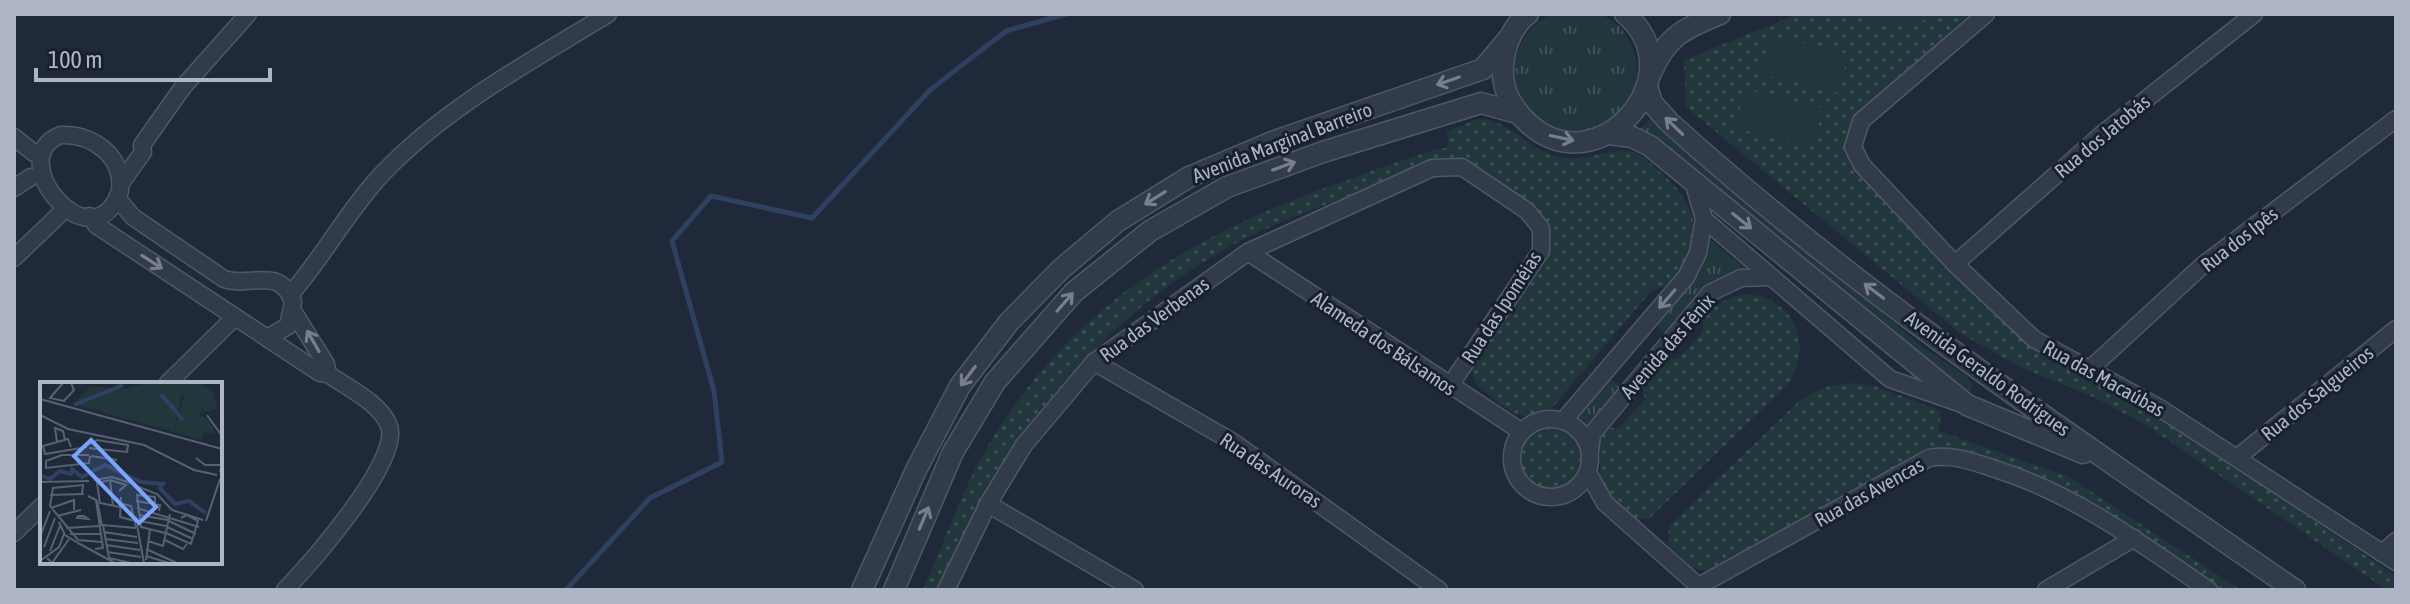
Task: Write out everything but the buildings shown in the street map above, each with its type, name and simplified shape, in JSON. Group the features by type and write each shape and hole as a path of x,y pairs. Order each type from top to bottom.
{"street":[{"path":"105,150 122,153 142,145 190,78 248,14"},
{"path":"267,338 288,326 292,303 364,194 422,136 474,97 608,14"},
{"name":"Avenida Marginal Barreiro","path":"862,590 916,470 960,386 1009,322 1061,269 1118,221 1189,177 1272,142 1483,69 1528,14"},
{"path":"1625,14 1642,35 1649,55 1648,82"},
{"path":"1509,38 1503,77 1517,113 1536,130 1560,140 1585,141 1610,134 1639,106 1662,47 1685,29 1720,14"},
{"name":"Rua das Macaúbas","path":"1986,14 1861,121 1853,147 1862,165 1955,264 2034,339 2238,457 2389,558"},
{"name":"Rua dos Jatobás","path":"1955,264 2101,135 2254,14"},
{"name":"Avenida Geraldo Rodrigues","path":"1648,82 1652,103 1694,144 1857,278 2169,503"},
{"name":"Avenida Marginal Barreiro","path":"894,590 953,452 995,382 1074,292 1150,231 1227,187 1323,152 1481,103 1517,113"},
{"name":"Rua dos Ipês","path":"2090,369 2203,265 2396,119"},
{"name":"Avenida Geraldo Rodrigues","path":"1610,134 1632,137 1650,146 1967,405"},
{"path":"142,145 143,152 119,190 106,210 90,216 62,212 46,201 31,177 34,153 52,137 70,135 89,139 105,150 116,165 119,190 133,217 224,279 246,282 267,278 281,283 326,364 328,374"},
{"path":"14,137 34,153"},
{"name":"Rua das Verbenas","path":"946,590 988,504 1024,445 1094,362 1248,252 1432,168 1462,167"},
{"name":"Rua das Ipoméias","path":"1449,387 1541,251 1541,228 1527,211 1462,167"},
{"path":"14,188 31,177"},
{"path":"1693,181 1704,219"},
{"path":"14,258 62,212"},
{"path":"90,216 96,225 320,373 328,374 385,418 391,433 390,447 342,523 285,590"},
{"name":"Avenida Geraldo Rodrigues","path":"1704,219 1890,379 1967,405 2076,449 2169,503"},
{"name":"Avenida das Fênix","path":"1563,421 1686,277 1698,253 1704,219"},
{"name":"Alameda dos Bálsamos","path":"1248,252 1449,387 1522,432"},
{"name":"Avenida das Fênix","path":"1590,451 1592,434 1666,341 1710,293 1741,278 1771,277"},
{"path":"169,382 235,317"},
{"path":"1645,325 1653,335 1666,341"},
{"name":"Rua dos Salgueiros","path":"2238,457 2396,329"},
{"name":"Rua das Auroras","path":"1094,362 1233,442 1439,590"},
{"path":"1610,366 1631,385"},
{"path":"1967,405 1983,395 1982,371"},
{"path":"1588,473 1567,494 1557,497 1535,494 1518,479 1512,455 1522,432 1541,421 1563,421 1580,432 1590,451 1588,473 1605,503 1701,588"},
{"name":"Rua das Avencas","path":"1701,588 1929,458 1950,454 2040,483 2134,538 2209,590"},
{"path":"1567,494 1605,503"},
{"path":"2169,503 2295,590"},
{"path":"988,504 1135,590"},
{"path":"14,533 40,508"},
{"path":"2046,590 2134,538"},
{"path":"2389,558 2396,541"}],"green space":[{"path":"1576,9 1599,14 1619,27 1632,47 1637,70 1632,93 1619,113 1599,126 1576,131 1553,126 1533,113 1520,93 1515,70 1520,47 1533,27 1553,14"},
{"path":"1798,14 1970,14 1854,117 1846,143 1853,165 1988,309 2024,341 2176,427 2396,576 2396,590 2387,590 2146,425 2096,398 2022,368 1960,333 1686,107 1684,60"},
{"path":"1869,14 1951,14 1951,16 1871,27"},
{"path":"1771,35 1848,54 1839,93 1760,74"},
{"path":"1745,89 1823,108 1813,147 1735,128"},
{"path":"1652,117 1920,345 1967,377 1973,385 1970,392 1966,395 1638,132"},
{"path":"1479,119 1499,124 1556,156 1577,158 1633,152 1646,159 1674,185 1690,211 1693,239 1672,284 1652,290 1552,408 1527,416 1512,412 1480,388 1472,371 1548,258 1551,243 1549,229 1542,217 1520,195 1482,169 1450,162 1418,168 1244,239 1177,279 1145,303 1086,358 1035,419 993,484 940,590 923,590 963,495 991,441 1025,392 1061,349 1101,311 1144,278 1190,249 1239,224 1290,201 1449,147 1446,131"},
{"path":"1711,240 1749,272 1713,286 1667,332 1661,331 1657,324 1701,271"},
{"path":"1747,294 1763,297 1788,314 1799,339 1800,354 1796,369 1788,384 1650,518 1638,520 1606,495 1600,478 1600,439 1609,428 1619,428 1645,399 1642,387 1668,359 1678,359 1703,331 1703,319 1712,309 1722,302"},
{"path":"1611,379 1621,385 1588,425 1581,424 1579,416"},
{"path":"1847,383 1872,385 1941,411 1939,431 2069,477 2241,590 2221,590 2113,519 2029,475 1977,455 1947,449 1939,449 1710,571 1694,569 1668,545 1669,526 1799,401 1822,388"},
{"path":"1551,427 1573,436 1582,458 1573,480 1551,489 1529,480 1520,458 1529,436"}],"waterway":[{"path":"566,590 650,498 722,462 714,391 672,241 711,196 812,218 930,90 1006,31 1066,14"}]}
